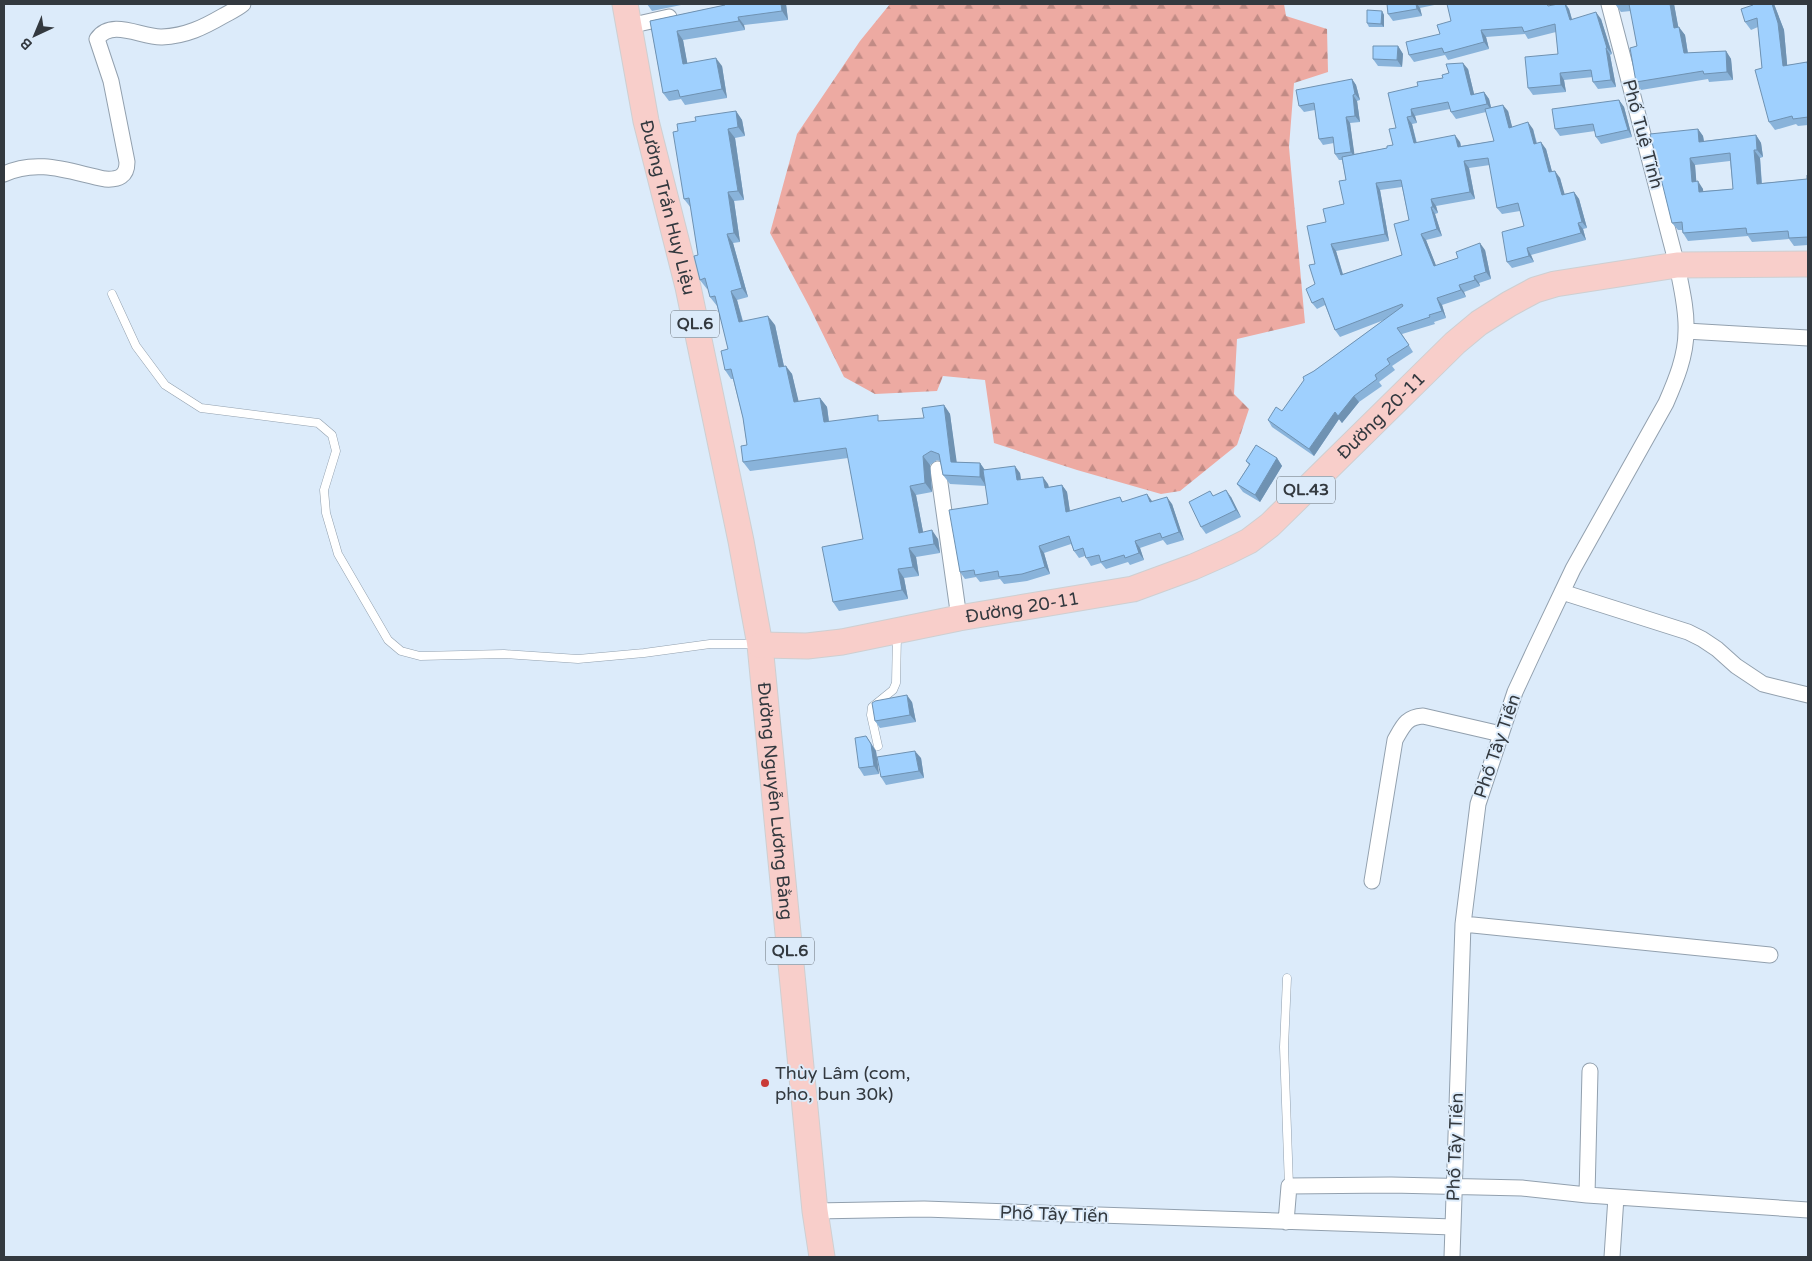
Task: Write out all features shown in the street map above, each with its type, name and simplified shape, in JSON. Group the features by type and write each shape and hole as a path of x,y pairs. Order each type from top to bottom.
{"highway":[{"name":"Đường Trần Huy Liệu","path":"627,15 646,121 688,287 741,541 760,645"},
{"name":"Đường 20-11","path":"760,645 807,646 842,642 959,618 1133,589 1193,567 1227,552 1249,540 1270,525 1454,343 1479,323 1535,290 1555,284 1677,265 1808,264"},
{"name":"Đường Nguyễn Lương Bằng","path":"760,645 815,1210 822,1257"}],"street":[{"path":"4,174 28,166 44,166 105,179 114,180 123,176 127,169 127,162 112,81 99,48 98,39 101,34 114,29 160,37 192,32 243,4"},
{"name":"Phố Tuệ Tĩnh","path":"1608,4 1677,265"},
{"path":"627,15 683,14"},
{"path":"1677,265 1684,303 1686,331 1808,338"},
{"name":"Phố Tây Tiến","path":"815,1210 924,1209 1453,1227 1463,924 1478,804 1515,692 1573,569 1661,411 1676,379 1686,331"},
{"path":"938,469 959,618"},
{"path":"1562,592 1688,632 1702,639 1742,671 1763,684 1808,695"},
{"path":"1372,881 1395,740 1404,725 1412,717 1423,716 1501,734"},
{"path":"1463,924 1770,955"},
{"path":"1586,1195 1590,1071"},
{"path":"1286,1222 1289,1186 1522,1188 1586,1195 1808,1210"},
{"path":"1612,1257 1616,1197"},
{"path":"1452,1257 1453,1227"}],"lane":[{"path":"112,294 136,346 166,385 201,408 318,423 332,435 336,451 324,490 326,513 338,554 388,640 400,651 420,656 504,654 578,659 644,654 710,644 760,645"},
{"path":"878,746 871,715 872,707 893,690 896,682 896,630"},
{"path":"1287,978 1284,1047 1289,1186"}],"green space":[{"path":"890,4 1284,4 1286,16 1327,29 1328,72 1294,83 1289,147 1305,323 1237,339 1234,394 1249,409 1237,445 1180,491 1161,494 1077,470 994,443 985,380 943,376 937,391 875,394 844,377 770,233 797,134 860,41"}],"building":[{"path":"726,4 781,4 782,11 738,17 739,21 677,31 683,64 716,58 722,89 680,97 678,90 663,93 650,21"},
{"path":"1387,4 1416,4 1417,9 1388,14"},
{"path":"1447,4 1547,4 1548,6 1565,4 1570,20 1596,12 1607,48 1611,80 1593,82 1591,70 1560,73 1561,85 1528,88 1525,57 1558,54 1555,24 1524,32 1522,27 1481,30 1484,42 1444,53 1442,48 1409,55 1406,42 1440,34 1437,25 1451,21"},
{"path":"1629,4 1670,4 1674,28 1679,27 1684,53 1726,51 1727,72 1704,74 1703,71 1636,82 1630,48 1637,46"},
{"path":"1753,4 1772,4 1778,23 1783,66 1807,62 1808,117 1793,119 1792,116 1769,122 1755,70 1762,68 1757,18 1745,22 1741,9"},
{"path":"1367,10 1382,11 1381,24 1367,23"},
{"path":"1373,46 1398,46 1397,60 1373,59"},
{"path":"1463,63 1471,95 1484,92 1487,104 1451,112 1448,102 1411,109 1412,116 1407,117 1414,143 1455,135 1458,147 1494,141 1485,109 1503,105 1509,128 1528,122 1534,144 1541,142 1549,172 1555,171 1562,195 1574,192 1582,222 1578,223 1581,233 1527,248 1529,256 1507,262 1502,232 1524,226 1518,203 1497,208 1488,158 1464,161 1470,192 1431,199 1433,207 1431,207 1437,229 1421,234 1434,266 1458,258 1456,252 1480,243 1486,272 1474,276 1475,280 1459,285 1461,290 1437,298 1442,311 1397,328 1409,345 1387,359 1390,364 1375,375 1377,379 1354,396 1338,416 1335,412 1309,449 1268,420 1276,407 1282,411 1304,380 1303,377 1403,306 1402,304 1335,330 1323,298 1312,303 1306,289 1315,284 1309,265 1315,264 1307,226 1326,222 1323,209 1344,204 1339,181 1346,180 1342,157 1387,148 1387,146 1393,145 1389,129 1396,128 1388,93 1418,86 1417,82 1443,78 1442,75 1449,73 1446,64","holes":["1401,180 1409,220 1394,224 1402,255 1341,275 1331,244 1385,234 1376,183"]},
{"path":"1352,79 1355,94 1353,95 1355,116 1346,117 1351,152 1335,154 1333,137 1319,139 1314,103 1299,106 1296,90"},
{"path":"1619,100 1628,130 1596,137 1593,124 1555,129 1552,109"},
{"path":"736,111 738,127 728,129 738,191 728,192 734,233 727,234 742,288 731,291 739,322 768,316 779,367 786,366 794,402 820,398 824,422 878,415 878,421 924,418 922,408 944,405 951,462 980,463 980,477 943,475 939,454 931,451 923,456 925,483 910,486 919,533 932,530 934,544 909,548 913,567 898,569 902,590 833,602 822,547 863,539 846,448 743,462 741,446 747,445 743,418 731,369 725,370 721,351 728,349 715,296 710,297 705,278 700,280 694,256 698,255 689,198 684,199 673,132 678,131 677,124 696,121 695,117"},
{"path":"1698,129 1699,142 1756,135 1757,150 1754,150 1757,184 1807,179 1808,175 1808,237 1789,238 1788,231 1747,234 1746,228 1683,233 1682,222 1672,223 1650,134","holes":["1730,153 1733,189 1699,192 1698,181 1692,182 1690,158"]},
{"path":"1256,445 1277,458 1255,495 1237,484 1250,464 1246,461"},
{"path":"1015,466 1017,480 1043,477 1045,488 1062,485 1066,512 1120,497 1122,502 1147,494 1150,502 1167,497 1179,532 1162,538 1160,533 1135,541 1139,553 1125,558 1124,555 1101,562 1099,555 1086,558 1083,548 1074,551 1069,536 1039,546 1045,567 1022,574 999,577 998,571 975,575 974,570 960,572 949,510 988,504 983,470"},
{"path":"1226,490 1236,510 1201,527 1189,502 1210,491 1213,496"},
{"path":"907,695 910,715 875,721 872,703"},
{"path":"866,736 871,744 874,766 859,768 855,738"},
{"path":"915,751 919,771 881,777 877,757"}],"place":[{"name":"Thùy Lâm (com, pho, bun 30k)","path":"765,1083"}]}
